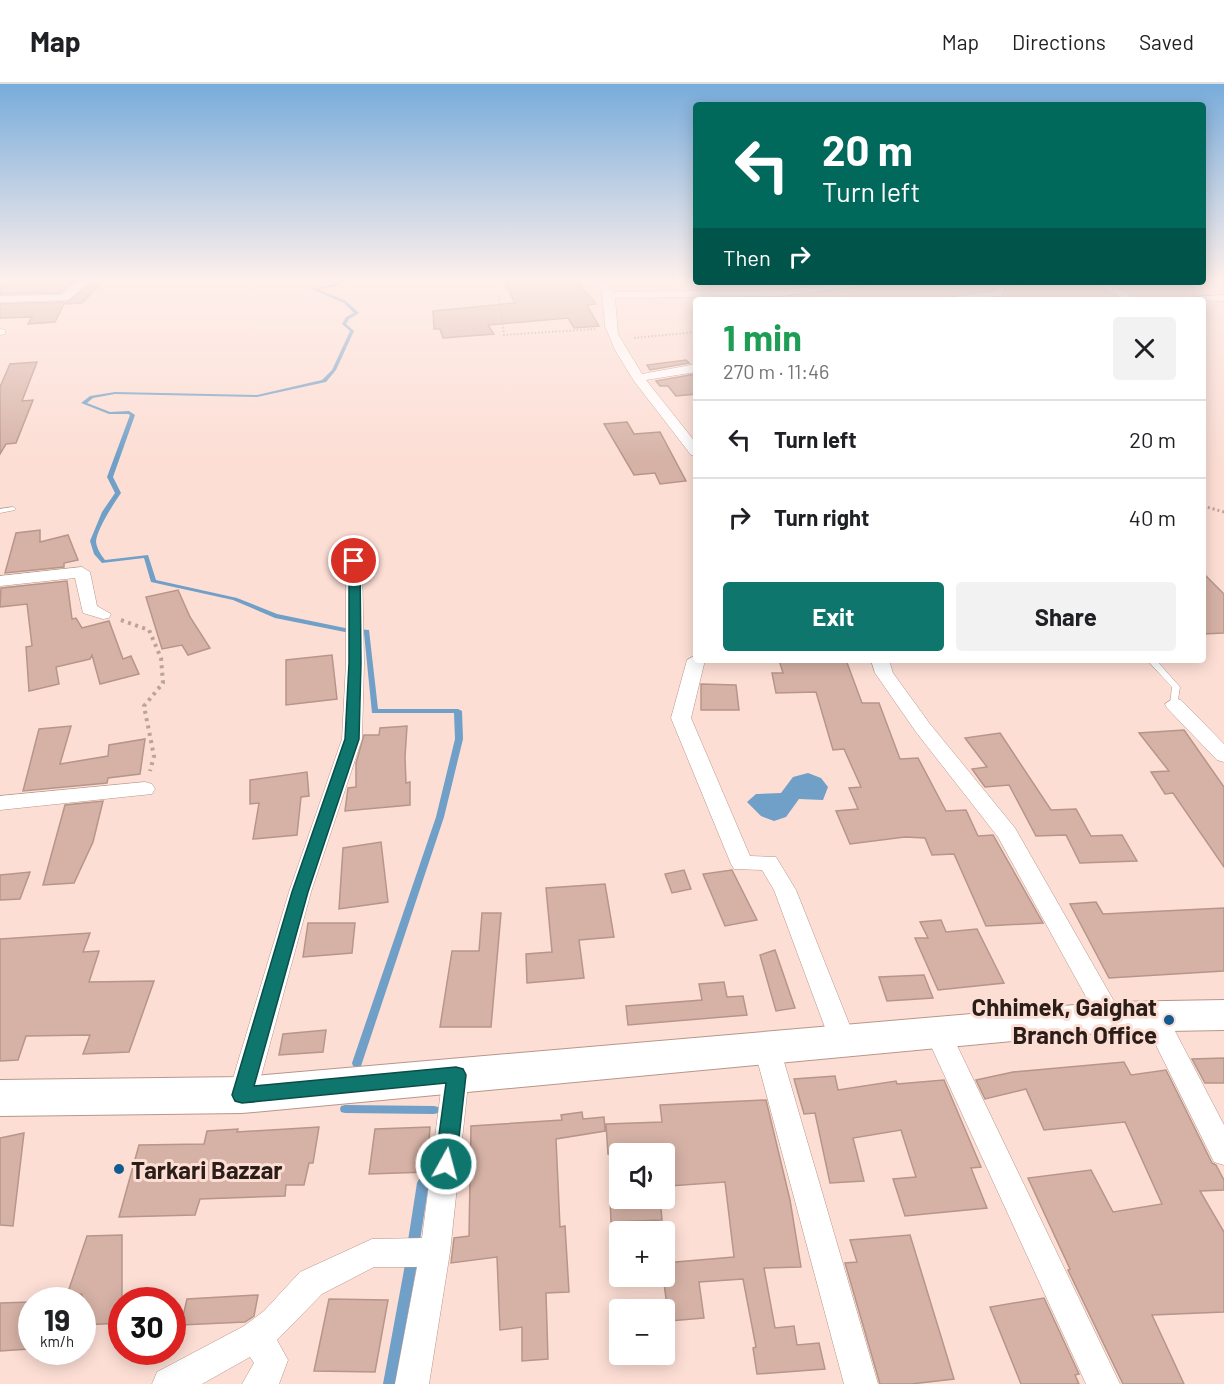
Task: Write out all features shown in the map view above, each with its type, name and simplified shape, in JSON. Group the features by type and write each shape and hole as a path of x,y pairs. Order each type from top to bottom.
{"main road":[{"path":"0,1098 242,1095 1110,1017 1224,1015"}],"street":[{"path":"616,339 638,378 693,448"},
{"path":"638,378 693,369"},
{"path":"242,1095 300,892 352,739 354,561"},
{"path":"0,581 82,572 90,609 103,614"},
{"path":"695,663 681,718 742,864 768,862 785,891 843,1041"},
{"path":"881,663 884,673 923,728 1007,833 1110,1017"},
{"path":"1174,704 1224,756"},
{"path":"0,803 145,789"},
{"path":"1155,1017 1224,1153"},
{"path":"938,1033 1103,1384"},
{"path":"767,1048 861,1384"},
{"path":"412,1384 433,1252 456,1075"},
{"path":"169,1384 255,1337 275,1322 311,1283 372,1253 433,1252"},
{"path":"255,1337 272,1360 271,1368 259,1384"}],"lane":[{"path":"0,511 13,509"},
{"path":"1154,663 1176,687 1174,704"}],"path":[{"path":"1206,507 1224,512"},
{"path":"103,614 149,630 161,658 163,683 144,706 154,756 145,789"}],"water":[{"path":"808,773 821,778 828,787 823,800 799,799 786,817 774,821 761,816 747,802 756,794 781,793 793,777"}],"building":[{"path":"686,360 689,363 650,370 647,365"},
{"path":"37,362 22,401 33,400 16,443 6,444 0,454 0,387 10,364"},
{"path":"693,375 693,394 676,396 668,386 660,386 656,381"},
{"path":"627,422 634,434 660,432 686,481 660,484 655,473 634,475 604,424"},
{"path":"40,530 40,542 68,535 78,560 64,563 64,567 5,573 16,533"},
{"path":"1206,576 1224,594 1224,633 1206,634"},
{"path":"67,581 72,619 76,618 82,628 109,621 123,659 131,656 139,674 100,684 92,655 90,659 56,667 59,684 29,691 26,647 32,646 27,604 0,607 1,588"},
{"path":"178,590 190,617 210,648 188,655 182,645 162,649 146,597"},
{"path":"332,655 337,699 286,705 286,660"},
{"path":"780,663 847,663 862,703 879,703 900,759 918,758 946,811 966,810 978,836 993,835 1043,923 986,926 954,854 932,855 925,838 905,837 850,844 836,811 858,809 849,788 861,787 844,749 833,750 816,692 776,693 772,673 783,673"},
{"path":"701,684 736,685 739,710 701,710"},
{"path":"71,726 60,764 108,756 109,745 145,739 140,774 108,778 107,783 23,791 39,729"},
{"path":"407,726 405,757 406,783 410,782 410,805 345,811 348,788 356,787 356,763 364,735 379,735 380,728"},
{"path":"1184,730 1224,787 1224,867 1173,793 1165,794 1151,772 1169,771 1139,733"},
{"path":"1000,733 1051,810 1076,809 1091,836 1122,835 1137,861 1080,863 1066,835 1036,836 1009,785 985,787 972,769 987,767 965,738"},
{"path":"307,772 309,796 301,797 297,835 253,839 259,803 250,804 250,780"},
{"path":"103,801 93,842 74,883 43,885 65,805"},
{"path":"381,842 388,902 339,909 343,848"},
{"path":"684,870 691,889 672,893 665,874"},
{"path":"732,870 757,920 725,926 703,874"},
{"path":"30,872 20,899 0,900 0,875"},
{"path":"605,884 614,937 579,940 584,978 527,983 526,954 552,952 546,888"},
{"path":"1096,902 1103,914 1224,908 1224,971 1109,978 1070,904"},
{"path":"482,913 501,913 491,1027 440,1027 452,951 479,951"},
{"path":"941,920 946,932 977,929 1004,983 938,990 915,938 928,938 920,922"},
{"path":"308,923 355,923 352,953 303,957"},
{"path":"90,933 83,952 99,951 89,982 154,981 129,1052 83,1054 90,1035 26,1036 18,1060 0,1061 0,939"},
{"path":"775,950 795,1008 776,1011 760,955"},
{"path":"924,975 933,998 887,1001 879,977"},
{"path":"724,982 727,997 743,996 747,1015 628,1025 626,1006 702,1000 699,984"},
{"path":"326,1030 323,1052 279,1055 283,1034"},
{"path":"1224,1058 1224,1083 1205,1083 1192,1059"},
{"path":"1124,1062 1131,1075 1166,1070 1212,1163 1216,1165 1224,1180 1224,1190 1200,1191 1224,1232 1224,1312 1152,1315 1184,1384 1123,1384 1068,1270 1070,1269 1028,1178 1091,1170 1113,1212 1162,1204 1125,1122 1044,1130 1026,1089 985,1099 976,1080 1013,1072"},
{"path":"835,1076 838,1090 896,1081 897,1084 944,1080 981,1167 971,1168 987,1208 905,1216 893,1179 916,1177 901,1130 853,1138 864,1181 830,1183 815,1113 804,1114 794,1079"},
{"path":"766,1100 790,1200 801,1267 764,1268 775,1328 794,1326 797,1345 819,1343 825,1369 757,1374 753,1348 756,1347 743,1279 699,1282 704,1318 675,1320 675,1299 666,1299 664,1287 675,1287 675,1262 734,1257 725,1182 675,1186 675,1143 609,1143 608,1154 606,1124 662,1122 660,1105"},
{"path":"582,1112 583,1119 604,1117 605,1131 556,1139 560,1227 565,1226 569,1292 546,1293 548,1359 522,1361 522,1327 500,1330 497,1257 451,1263 454,1238 469,1236 471,1126 562,1120 561,1115"},
{"path":"319,1127 313,1163 309,1163 304,1185 286,1185 285,1196 200,1199 195,1215 119,1217 139,1145 204,1144 207,1131 238,1129 237,1132"},
{"path":"430,1127 427,1172 369,1174 375,1129"},
{"path":"24,1133 13,1226 0,1225 0,1138"},
{"path":"610,1209 661,1209 662,1220 611,1221"},
{"path":"122,1235 122,1287 108,1287 108,1324 96,1324 96,1287 70,1287 87,1236"},
{"path":"910,1235 954,1379 911,1384 880,1384 845,1263 857,1262 850,1240"},
{"path":"258,1295 254,1316 245,1322 186,1325 187,1299"},
{"path":"1044,1298 1079,1374 1075,1375 1079,1384 1021,1384 990,1307"},
{"path":"329,1299 388,1300 375,1372 314,1371"},
{"path":"18,1302 18,1350 0,1351 0,1303"}],"waterway":[{"path":"348,339 334,370 324,381 257,396 115,393 92,397 83,403 109,413 129,412 133,415 110,477 118,493 105,512 93,541 97,554 104,562 146,556 153,581 235,599 275,616 345,630 367,631 375,711 458,711 459,739 440,817 357,1063"},
{"path":"345,1109 434,1110"},
{"path":"413,1247 423,1183"},
{"path":"389,1384 412,1259"}],"place":[{"name":"Chhimek, Gaighat Branch Office","path":"1169,1020"},
{"name":"Tarkari Bazzar","path":"119,1169"}],"route":[{"path":"354,561 355,663 352,739 300,892 242,1095 456,1075 446,1164"}]}
